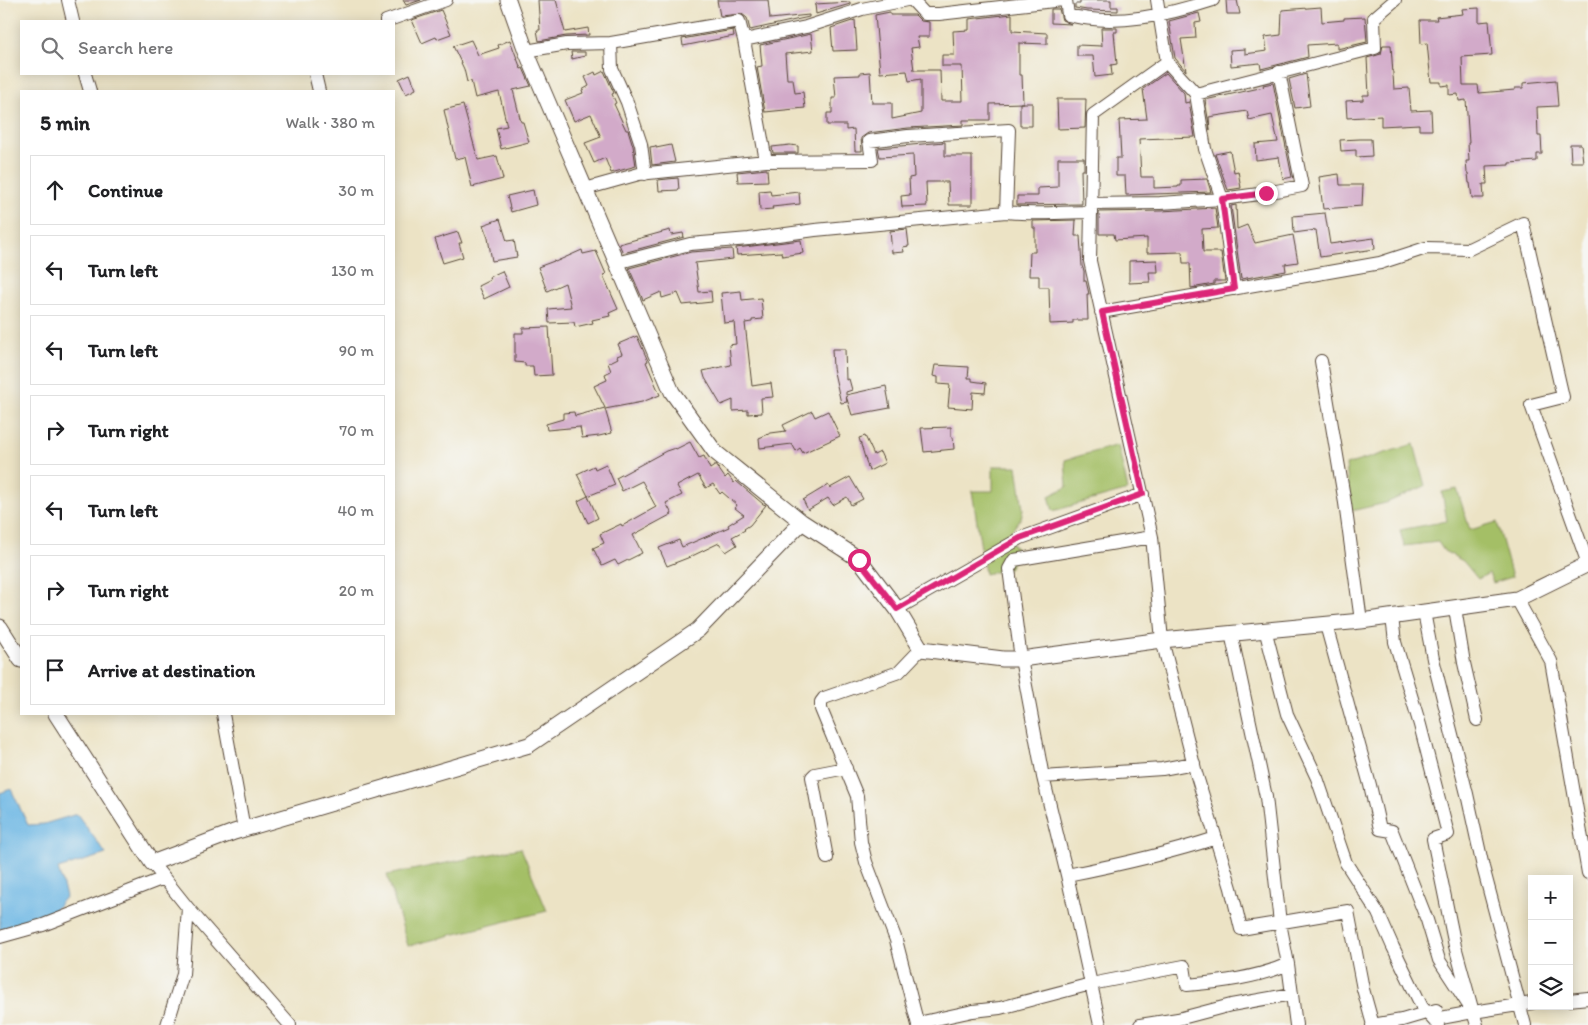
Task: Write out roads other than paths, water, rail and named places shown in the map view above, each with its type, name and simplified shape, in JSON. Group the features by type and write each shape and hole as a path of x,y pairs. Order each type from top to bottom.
{"street":[{"path":"68,0 73,20"},
{"path":"389,20 446,0"},
{"path":"508,0 526,50 672,392 715,452 802,522 859,560 897,609 921,649"},
{"path":"744,40 806,27 862,8 907,0"},
{"path":"912,0 925,14 1065,0 1068,15 1086,20 1108,21 1159,15 1213,0"},
{"path":"1157,0 1167,62 1196,94 1204,149 1222,199 1234,289"},
{"path":"1196,94 1375,48 1374,18 1395,0"},
{"path":"526,50 567,44 611,43 739,21 766,161"},
{"path":"611,43 612,69 628,102 646,174"},
{"path":"1167,62 1092,115 1090,262 1152,537 1162,640 1194,763 1231,888 1241,929 1348,911 1363,989 1373,1025 1411,1021 1427,1012 1436,1010 1437,1017 1441,1018 1526,1004"},
{"path":"616,263 690,244 1006,212 1030,215 1091,208 1222,199 1302,186 1279,72"},
{"path":"85,75 90,90"},
{"path":"315,75 319,90"},
{"path":"585,189 646,174 766,161 872,160 869,141 908,136 1008,130 1006,212"},
{"path":"921,649 1003,659 1021,659 1162,640 1361,621 1517,599 1588,564 1531,405 1562,397 1523,223 1469,249 1426,248 1380,263 1102,312"},
{"path":"1320,361 1343,486 1361,621"},
{"path":"897,609 1020,538 1143,494"},
{"path":"152,863 244,829 529,744 698,630 802,522"},
{"path":"1100,1025 1043,776 1021,659 1008,569 1014,560 1152,537"},
{"path":"1517,599 1551,661 1588,874"},
{"path":"1455,608 1464,663 1477,720"},
{"path":"1424,612 1433,659 1468,794 1482,867 1526,1004 1525,1025"},
{"path":"1392,617 1395,642 1420,725 1448,834 1433,839 1456,946 1477,1025"},
{"path":"1326,625 1370,785 1380,829 1392,832 1427,920 1439,960 1473,1012"},
{"path":"0,627 20,658"},
{"path":"1265,629 1287,714 1317,778 1346,863 1378,913 1422,1007 1438,1025"},
{"path":"1231,633 1266,797 1280,923 1288,964 1296,1025"},
{"path":"921,649 900,672 824,698 821,702 821,709 857,796 860,842 896,940 918,1024 973,1011 1000,1008 1092,984 1184,966 1187,984 1269,973 1288,964"},
{"path":"57,715 152,863 188,908 290,1025"},
{"path":"223,715 244,829"},
{"path":"1043,776 1162,769 1194,763"},
{"path":"827,858 812,780 815,774 846,768"},
{"path":"1067,875 1170,853 1216,838"},
{"path":"0,937 43,924 164,878"},
{"path":"167,1025 183,974 188,908"},
{"path":"1140,1025 1178,1019 1231,1005 1292,994"},
{"path":"1573,1000 1588,998"}],"water":[{"path":"11,789 28,825 44,824 77,814 106,854 58,869 66,896 52,913 0,930 0,793"}]}
